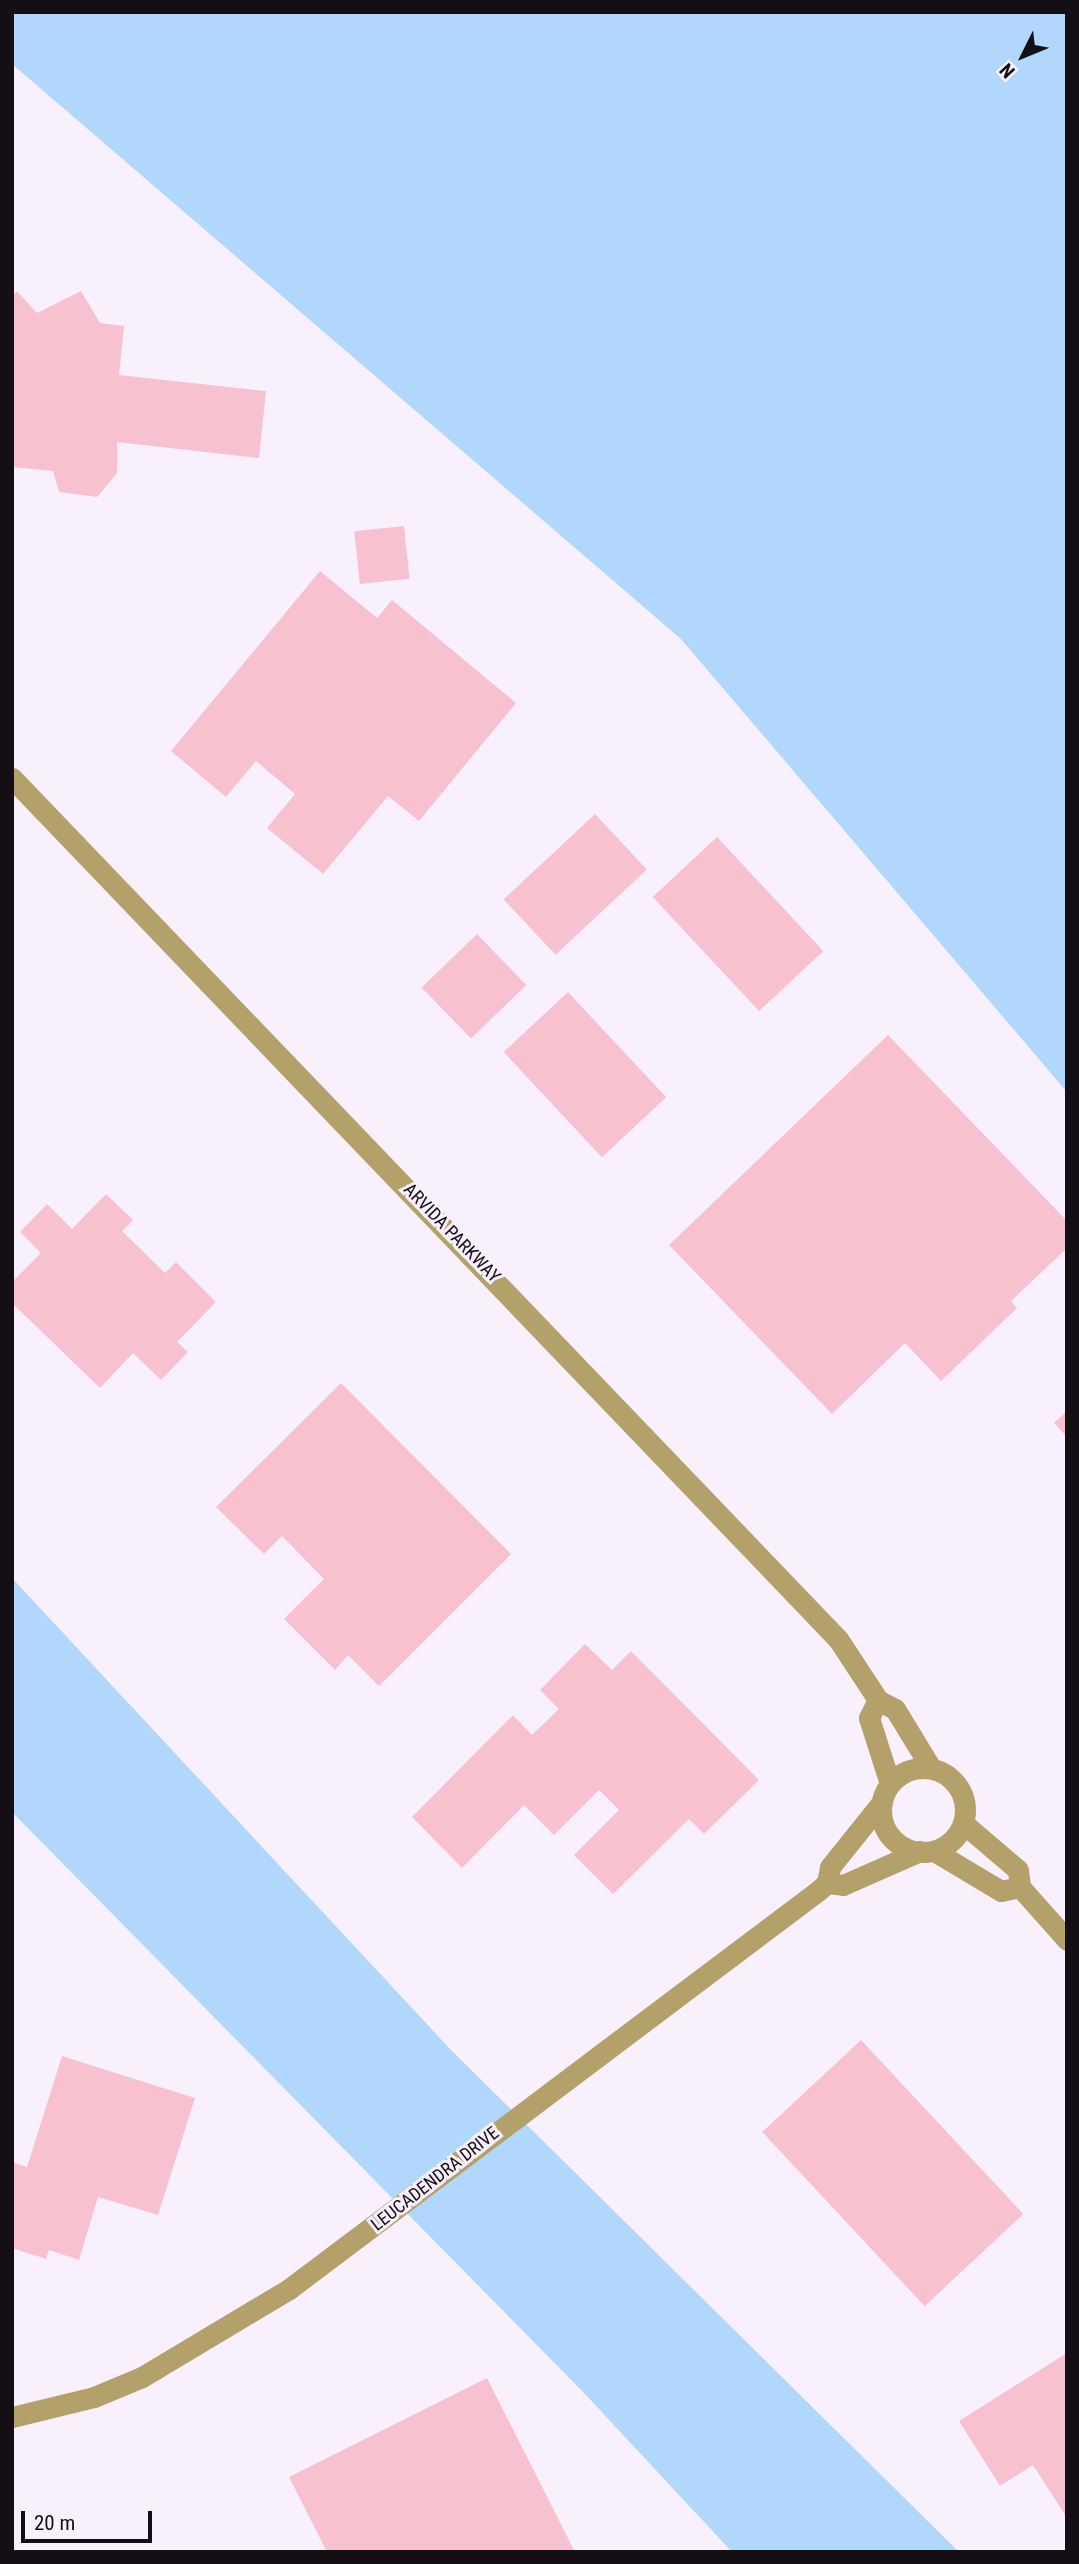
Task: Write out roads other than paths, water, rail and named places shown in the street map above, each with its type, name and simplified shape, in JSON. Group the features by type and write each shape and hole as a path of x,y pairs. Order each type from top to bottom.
{"street":[{"name":"ARVIDA PARKWAY","path":"12,778 823,1623 878,1700 895,1709 931,1768 961,1790 963,1823"},
{"path":"878,1700 869,1718 886,1793 891,1837 927,1851 1001,1891 1020,1887"},
{"path":"886,1793 913,1769 931,1768"},
{"name":"LEUCADENDRA DRIVE","path":"12,2417 94,2397 142,2377 249,2316 827,1883 830,1867 886,1793"},
{"path":"927,1851 951,1842 963,1823 1018,1870 1020,1887 1067,1940"},
{"name":"LEUCADENDRA DRIVE","path":"827,1883 843,1885 927,1851"}],"water":[{"path":"12,12 1067,12 1067,1092 681,639 12,64"},
{"path":"12,1578 452,2051 959,2552 732,2552 585,2394 12,1812"}]}
